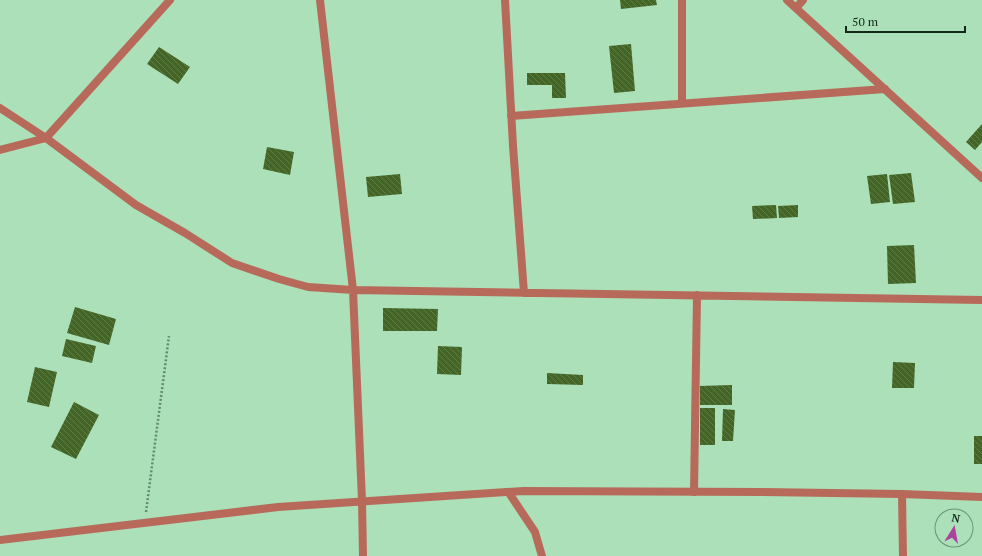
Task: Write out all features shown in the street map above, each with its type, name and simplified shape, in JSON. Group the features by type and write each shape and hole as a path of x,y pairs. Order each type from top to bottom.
{"street":[{"path":"0,150 46,138 170,0"},
{"path":"320,0 353,290 363,556"},
{"path":"505,0 511,116 524,293"},
{"path":"682,0 682,103"},
{"path":"787,0 982,178"},
{"path":"796,8 803,0"},
{"path":"511,116 885,89"},
{"path":"0,108 46,138 136,205 185,233 232,263 308,287 353,290 982,300"},
{"path":"694,492 697,295"},
{"path":"0,540 278,507 523,492 902,494 982,497"},
{"path":"509,493 535,532 542,556"},
{"path":"902,494 903,556"}],"path":[{"path":"145,522 169,336"}],"building":[{"path":"620,0 656,0 657,5 621,9"},
{"path":"631,44 635,91 614,93 609,46"},
{"path":"159,47 190,67 178,84 147,64"},
{"path":"527,73 565,73 566,98 552,98 552,85 527,85"},
{"path":"982,124 982,142 975,150 966,142"},
{"path":"267,147 294,152 290,175 263,169"},
{"path":"911,173 915,202 893,204 889,175"},
{"path":"400,174 402,194 368,197 366,177"},
{"path":"887,174 890,202 871,204 867,176"},
{"path":"776,205 777,218 753,219 752,206"},
{"path":"798,205 798,217 779,218 778,206"},
{"path":"914,245 916,283 888,284 887,246"},
{"path":"75,307 116,319 109,345 67,333"},
{"path":"383,308 438,309 437,331 383,331"},
{"path":"66,339 96,346 92,363 62,356"},
{"path":"438,346 462,347 461,375 437,374"},
{"path":"893,362 915,363 914,388 892,388"},
{"path":"35,367 57,372 49,407 27,402"},
{"path":"547,373 583,375 583,385 547,384"},
{"path":"732,385 732,405 700,405 700,386"},
{"path":"74,402 99,415 76,459 51,447"},
{"path":"700,408 715,408 715,445 700,445"},
{"path":"723,409 735,410 733,441 722,441"},
{"path":"974,436 982,436 982,464 974,464"}]}
